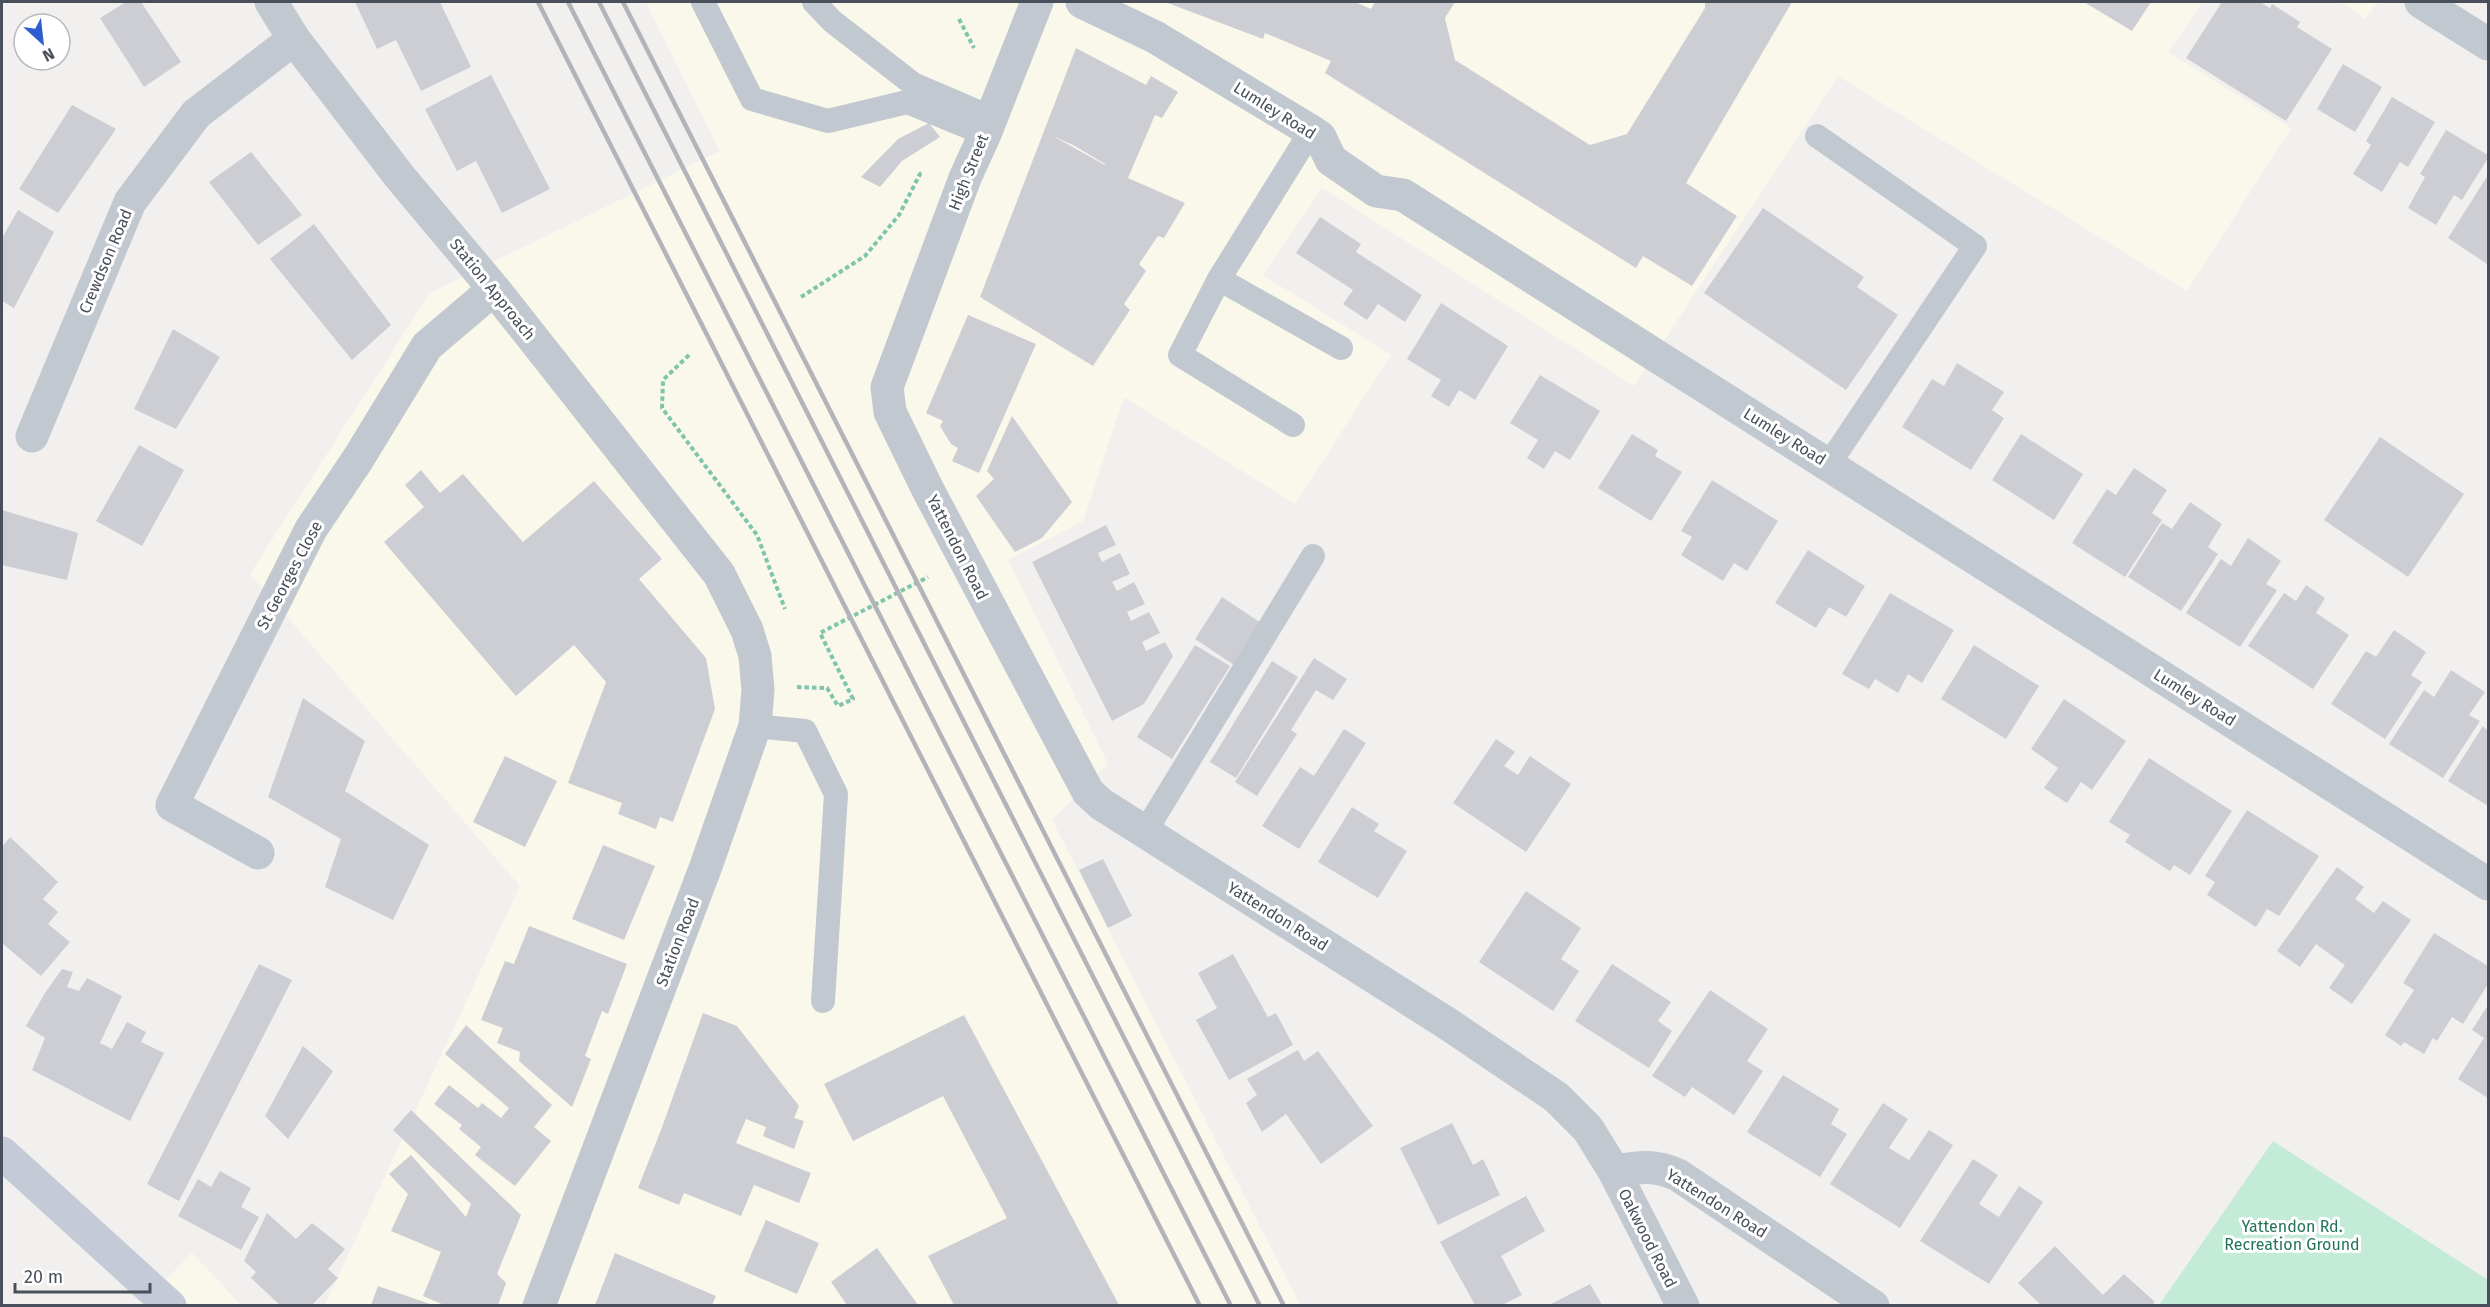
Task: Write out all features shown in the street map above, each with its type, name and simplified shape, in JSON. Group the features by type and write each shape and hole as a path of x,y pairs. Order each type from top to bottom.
{"main road":[{"path":"2,1153 170,1305"}],"street":[{"name":"Station Approach","path":"271,2 294,39 400,177 494,289 719,574"},
{"name":"Lumley Road","path":"1082,2 1155,37 1316,134 1331,160 1376,191 1403,195 2488,884"},
{"path":"2421,2 2488,44"},
{"name":"High Street","path":"902,344 1033,3"},
{"name":"Crewdson Road","path":"32,436 130,202 196,114 294,39"},
{"name":"St Georges Close","path":"258,854 172,805 311,529 358,459 427,346 494,289"},
{"name":"Yattendon Road","path":"902,344 887,387 890,412 927,488 1088,792 1101,804 1448,1023 1556,1097 1588,1129 1614,1171 1640,1167 1662,1168 1678,1175 1873,1305"},
{"name":"Station Road","path":"539,1305 702,877 756,726 758,690 755,656 747,630 719,574"},
{"name":"Oakwood Road","path":"1614,1171 1683,1305"}],"lane":[{"path":"703,2 752,99 828,121 907,102 987,126"},
{"path":"814,2 832,21 913,84 987,126"},
{"path":"1293,425 1180,355 1219,279 1316,134"},
{"path":"1817,136 1975,246 1829,464"},
{"path":"1219,279 1341,348"},
{"path":"1145,831 1313,556"},
{"path":"756,726 805,731 836,794 823,1001"}],"path":[{"path":"959,19 975,51"},
{"path":"801,297 865,256 899,215 920,174 929,172"},
{"path":"689,355 663,380 662,408 757,535 765,556"},
{"path":"796,687 827,688 838,706 853,699 820,633 935,574"}],"shaded area":[{"path":"646,2 2203,2 2168,52 2291,128 2187,291 1838,76 1634,386 1322,188 1263,275 1391,355 1295,504 1124,397 1083,521 1008,560 1108,764 1052,820 1300,1305 325,1305 520,886 250,574 430,293 720,151"},
{"path":"2341,2 2378,2 2365,19"},
{"path":"192,1253 241,1305 140,1306"}],"green space":[{"name":"Yattendon Rd. Recreation Ground","path":"2273,1141 2488,1280 2488,1305 2159,1305"}],"building":[{"path":"126,2 141,2 181,62 144,87 100,18"},
{"path":"355,2 440,2 471,67 421,91 396,40 377,49"},
{"path":"1165,2 1355,2 1371,9 1375,2 1455,2 1445,18 1455,60 1590,145 1627,134 1705,8 1705,2 1792,2 1686,183 1737,216 1692,286 1643,256 1636,268 1325,73 1331,61 1265,33 1263,39"},
{"path":"2084,2 2151,2 2132,31"},
{"path":"2222,2 2260,2 2270,8 2272,4 2300,22 2297,27 2332,49 2286,121 2186,58"},
{"path":"1076,48 1146,85 1151,76 1178,92 1162,118 1155,115 1128,178 1185,203 1164,238 1158,236 1139,264 1146,271 1124,304 1130,310 1093,366 980,297","holes":["1053,136 1105,164 1105,165"]},
{"path":"2343,64 2382,87 2355,132 2317,109"},
{"path":"491,75 550,189 502,213 476,161 457,171 425,109"},
{"path":"2392,97 2435,122 2408,167 2400,162 2382,192 2353,174 2371,145 2366,141"},
{"path":"72,105 116,129 58,213 19,189"},
{"path":"929,123 940,137 902,161 880,187 861,177 898,139"},
{"path":"2446,130 2488,155 2488,158 2462,200 2454,195 2436,225 2408,208 2425,177 2420,174"},
{"path":"251,152 302,215 258,245 209,182"},
{"path":"2488,175 2488,262 2487,264 2448,238"},
{"path":"1763,208 1864,277 1857,287 1898,315 1846,390 1704,293"},
{"path":"18,210 54,232 14,308 2,301 2,238"},
{"path":"1320,217 1361,244 1356,252 1422,295 1405,322 1378,304 1367,320 1343,304 1353,290 1296,253"},
{"path":"314,224 391,325 352,360 270,259"},
{"path":"1441,303 1508,346 1475,400 1459,390 1449,407 1431,396 1441,380 1407,359"},
{"path":"968,315 1036,344 979,473 952,461 958,448 951,444 940,426 943,421 926,413"},
{"path":"173,329 220,357 176,429 134,409"},
{"path":"1957,363 2004,392 1992,410 2004,418 1971,470 1902,427 1932,379 1944,386"},
{"path":"1540,375 1600,411 1570,460 1555,451 1544,469 1527,458 1538,440 1510,423"},
{"path":"1012,416 1072,502 1042,538 1015,552 976,496 994,479 987,471"},
{"path":"1632,434 1658,450 1655,456 1682,472 1651,521 1598,488"},
{"path":"2021,434 2083,474 2054,520 1992,480"},
{"path":"2380,437 2464,494 2408,577 2324,520"},
{"path":"139,445 184,470 142,546 96,521"},
{"path":"2134,468 2167,490 2152,513 2162,520 2125,577 2072,543 2107,489 2116,495"},
{"path":"421,470 440,493 463,474 523,542 594,481 662,559 639,579 706,658 715,709 673,822 660,817 656,829 618,814 622,803 568,783 606,682 574,645 516,696 384,542 424,507 405,485"},
{"path":"1712,480 1778,521 1747,571 1734,563 1723,581 1681,555 1692,537 1681,531"},
{"path":"2190,502 2222,524 2208,547 2218,554 2181,611 2128,577 2162,523 2172,529"},
{"path":"2,510 78,533 67,580 2,565"},
{"path":"1106,525 1116,545 1098,553 1102,562 1120,553 1130,574 1112,582 1117,591 1134,582 1145,604 1127,612 1131,621 1149,612 1160,633 1142,642 1146,651 1165,642 1173,656 1144,704 1112,721 1032,562"},
{"path":"2248,538 2281,561 2266,584 2277,590 2240,647 2186,613 2221,559 2231,566"},
{"path":"1808,550 1865,586 1846,617 1829,607 1816,628 1775,603"},
{"path":"2306,585 2325,598 2316,613 2349,635 2313,689 2248,646 2284,593 2296,601"},
{"path":"1890,593 1954,630 1922,683 1908,674 1898,693 1875,679 1869,689 1842,674"},
{"path":"1222,597 1261,623 1234,665 1195,639"},
{"path":"2394,630 2426,652 2411,675 2422,682 2385,739 2331,704 2366,651 2376,657"},
{"path":"1195,645 1230,666 1172,759 1137,737"},
{"path":"1974,645 2039,686 2006,739 1941,699"},
{"path":"1314,658 1347,679 1333,700 1316,690 1291,730 1297,734 1257,796 1235,782"},
{"path":"1272,661 1298,677 1236,778 1210,762"},
{"path":"2451,670 2485,692 2469,715 2480,721 2443,778 2389,744 2424,690 2434,697"},
{"path":"303,698 365,741 345,791 429,845 393,920 325,887 341,839 268,797"},
{"path":"2064,699 2126,741 2092,790 2081,782 2067,803 2044,788 2058,768 2031,749"},
{"path":"2483,726 2488,731 2488,806 2448,781"},
{"path":"1344,729 1366,743 1299,849 1262,826 1300,767 1314,776"},
{"path":"1496,739 1515,752 1504,766 1518,775 1530,756 1571,784 1526,852 1453,803"},
{"path":"505,756 557,781 525,847 473,822"},
{"path":"2149,758 2232,811 2190,875 2174,865 2170,871 2125,842 2130,835 2109,822"},
{"path":"1352,807 1379,824 1374,831 1407,851 1378,898 1318,862"},
{"path":"2247,810 2319,856 2279,916 2267,909 2256,927 2207,895 2215,882 2205,876"},
{"path":"10,837 58,882 43,899 58,912 48,924 70,942 41,976 2,943 2,847"},
{"path":"603,845 655,866 624,940 572,919"},
{"path":"1103,859 1132,916 1108,928 1079,870"},
{"path":"2337,867 2364,887 2355,899 2374,913 2383,901 2411,920 2352,1004 2329,988 2345,965 2316,944 2300,967 2277,951"},
{"path":"1526,891 1581,928 1561,959 1579,971 1553,1011 1479,962"},
{"path":"529,926 627,964 608,1014 602,1011 585,1056 591,1059 572,1107 519,1061 520,1052 497,1043 503,1028 481,1020 505,961 514,964"},
{"path":"2434,933 2488,966 2488,984 2463,1024 2452,1017 2437,1041 2433,1038 2424,1054 2404,1042 2401,1046 2385,1035 2414,990 2403,983"},
{"path":"1233,954 1268,1017 1276,1013 1293,1045 1229,1080 1196,1020 1217,1008 1198,973"},
{"path":"259,964 292,980 179,1201 147,1184"},
{"path":"1612,964 1671,1002 1658,1021 1672,1031 1649,1068 1575,1021"},
{"path":"62,969 73,972 67,987 79,991 87,978 122,996 100,1043 112,1049 127,1022 146,1032 141,1042 164,1053 130,1121 32,1070 45,1038 26,1026"},
{"path":"1710,990 1768,1029 1747,1061 1763,1071 1734,1115 1692,1087 1685,1097 1652,1076"},
{"path":"2488,1005 2488,1098 2458,1079 2484,1038 2472,1030"},
{"path":"703,1013 737,1026 799,1106 794,1118 804,1121 794,1149 763,1136 766,1127 746,1119 736,1143 811,1173 799,1203 754,1185 741,1216 684,1193 679,1205 638,1188"},
{"path":"964,1015 1119,1305 954,1305 928,1256 1007,1218 943,1096 853,1141 824,1084"},
{"path":"466,1025 552,1105 534,1127 551,1141 515,1186 475,1155 481,1147 459,1129 462,1125 434,1104 449,1085 478,1108 482,1103 501,1118 509,1108 445,1054"},
{"path":"303,1046 333,1071 288,1139 265,1116"},
{"path":"1298,1050 1304,1061 1318,1051 1373,1126 1321,1164 1286,1114 1262,1132 1246,1103 1257,1095 1247,1079"},
{"path":"1783,1075 1839,1109 1831,1124 1847,1134 1820,1177 1747,1132"},
{"path":"1883,1103 1908,1119 1889,1148 1909,1160 1929,1130 1953,1145 1900,1228 1830,1184"},
{"path":"411,1110 521,1215 497,1274 506,1283 498,1305 444,1305 423,1296 441,1252 391,1231 408,1194 389,1174 411,1155 466,1217 471,1204 393,1130"},
{"path":"1452,1123 1473,1165 1483,1159 1500,1195 1438,1225 1400,1148"},
{"path":"1973,1159 1998,1175 1979,1204 1999,1217 2019,1186 2043,1202 1989,1284 1920,1241"},
{"path":"220,1171 251,1188 241,1207 259,1217 241,1250 178,1216 198,1179 211,1187"},
{"path":"1526,1196 1545,1231 1501,1256 1522,1295 1502,1305 1475,1305 1440,1242"},
{"path":"267,1213 296,1239 312,1223 345,1249 328,1269 338,1278 312,1305 280,1305 251,1278 256,1272 244,1261"},
{"path":"766,1220 819,1243 797,1294 744,1271"},
{"path":"2055,1246 2103,1295 2124,1274 2155,1302 2152,1305 2041,1305 2018,1283"},
{"path":"877,1248 918,1305 847,1305 831,1282"},
{"path":"615,1253 716,1296 712,1305 595,1305"},
{"path":"1590,1284 1602,1305 1549,1305"},
{"path":"378,1286 433,1305 371,1305"}],"railway":[{"path":"538,2 1200,1306"},
{"path":"568,2 1231,1306"},
{"path":"599,2 1260,1306"},
{"path":"623,2 1284,1306"}]}
